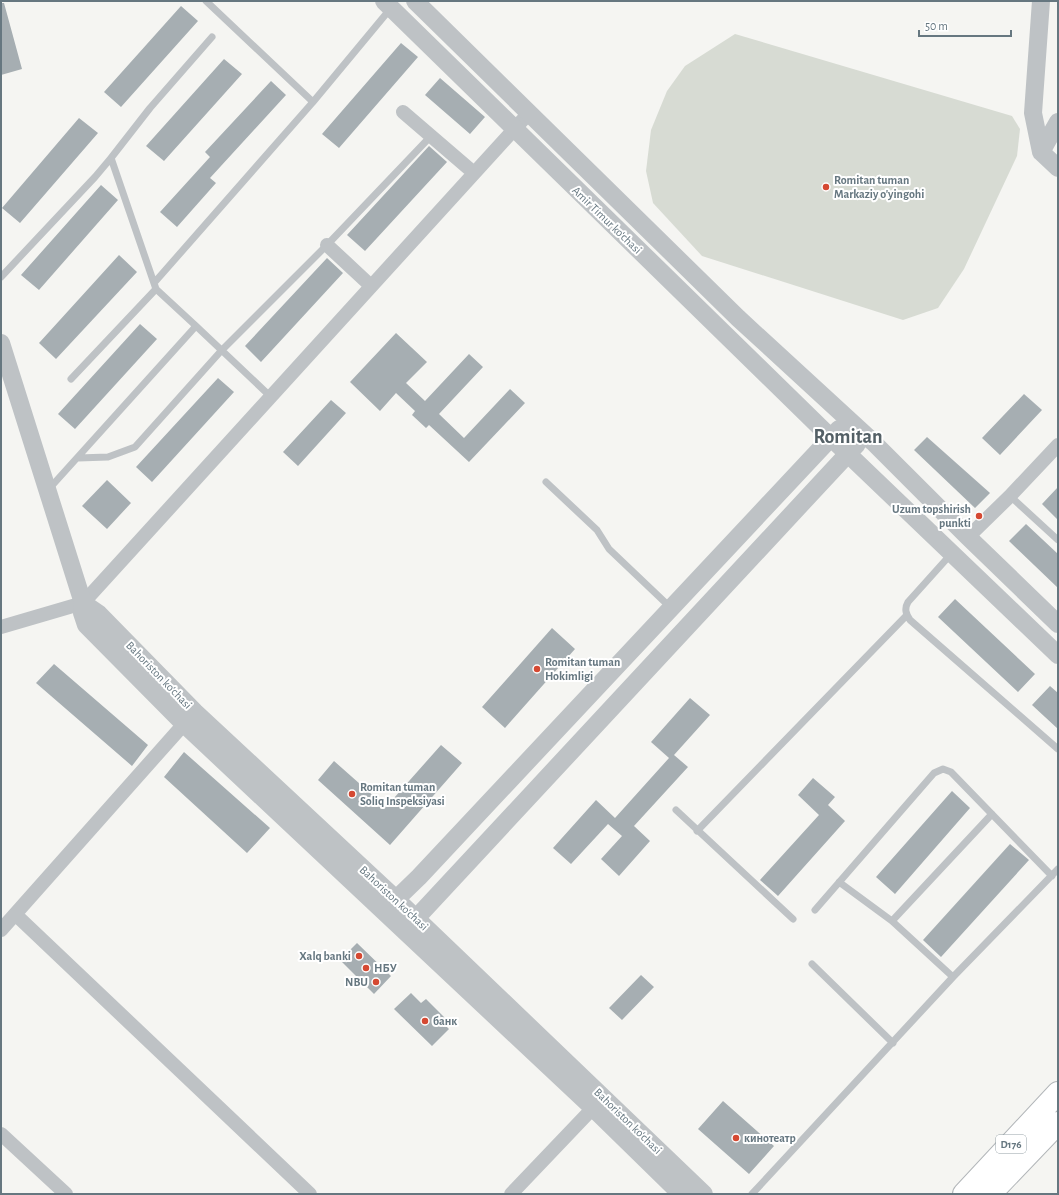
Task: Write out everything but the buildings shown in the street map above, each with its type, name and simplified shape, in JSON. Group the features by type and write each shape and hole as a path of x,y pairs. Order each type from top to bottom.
{"main road":[{"name":"D176","path":"964,1194 1058,1093"},
{"name":"D176","path":"990,1194 1058,1122"}],"street":[{"name":"Amir Timur ko‘chasi","path":"415,1 738,318 848,418 1058,624"},
{"path":"1041,1 1033,113 1040,152 1058,168"},
{"name":"Amir Timur ko‘chasi","path":"388,5 831,438 849,453 1058,655"},
{"path":"403,112 474,173"},
{"path":"1,627 83,603 529,113"},
{"path":"1040,152 1058,122"},
{"path":"327,245 371,286"},
{"name":"Bahoriston ko‘chasi","path":"1,343 83,603 82,613 86,625 184,724 390,905"},
{"path":"390,905 424,872 831,438 848,418"},
{"path":"410,925 865,435"},
{"path":"952,554 1058,445"},
{"name":"Bahoriston ko‘chasi","path":"83,603 99,614 195,712 681,1194"},
{"path":"1,930 184,724"},
{"path":"15,914 310,1194"},
{"name":"Bahoriston ko‘chasi","path":"410,925 704,1194"},
{"path":"511,1194 593,1108"},
{"path":"1,1134 66,1194"}],"lane":[{"path":"206,1 313,102"},
{"path":"71,379 155,286 313,102 388,5"},
{"path":"1,277 95,177 150,108 212,37"},
{"path":"78,458 108,457 136,447 221,351 327,245 431,136"},
{"path":"111,158 155,286 221,351 271,397"},
{"path":"48,491 196,326"},
{"path":"546,482 597,530 609,549 671,608"},
{"path":"1010,496 1056,535"},
{"path":"952,554 908,602 905,609 906,615 1058,749"},
{"path":"697,831 906,615"},
{"path":"815,910 934,773 943,769 951,772 1052,876"},
{"path":"676,810 793,919"},
{"path":"892,921 992,814"},
{"path":"752,1194 953,977 1058,869"},
{"path":"839,882 892,921 953,977"},
{"path":"812,964 893,1043"}],"shaded area":[{"name":"Romitan tuman Markaziy o'yingohi","path":"735,34 1012,116 1020,129 1017,156 964,269 938,308 903,320 702,256 653,203 646,171 651,130 667,91 685,66"}],"place":[{"name":"Romitan tuman Markaziy o'yingohi","path":"826,187"},
{"name":"Uzum topshirish punkti","path":"979,516"},
{"name":"Romitan tuman Hokimligi","path":"537,669"},
{"name":"Romitan tuman Soliq Inspeksiyasi","path":"352,794"},
{"name":"Xalq banki","path":"359,956"},
{"name":"НБУ","path":"366,968"},
{"name":"NBU","path":"376,982"},
{"name":"банк","path":"425,1021"},
{"name":"кинотеатр","path":"736,1138"}],"district":[{"name":"Romitan","path":"848,436"}]}
